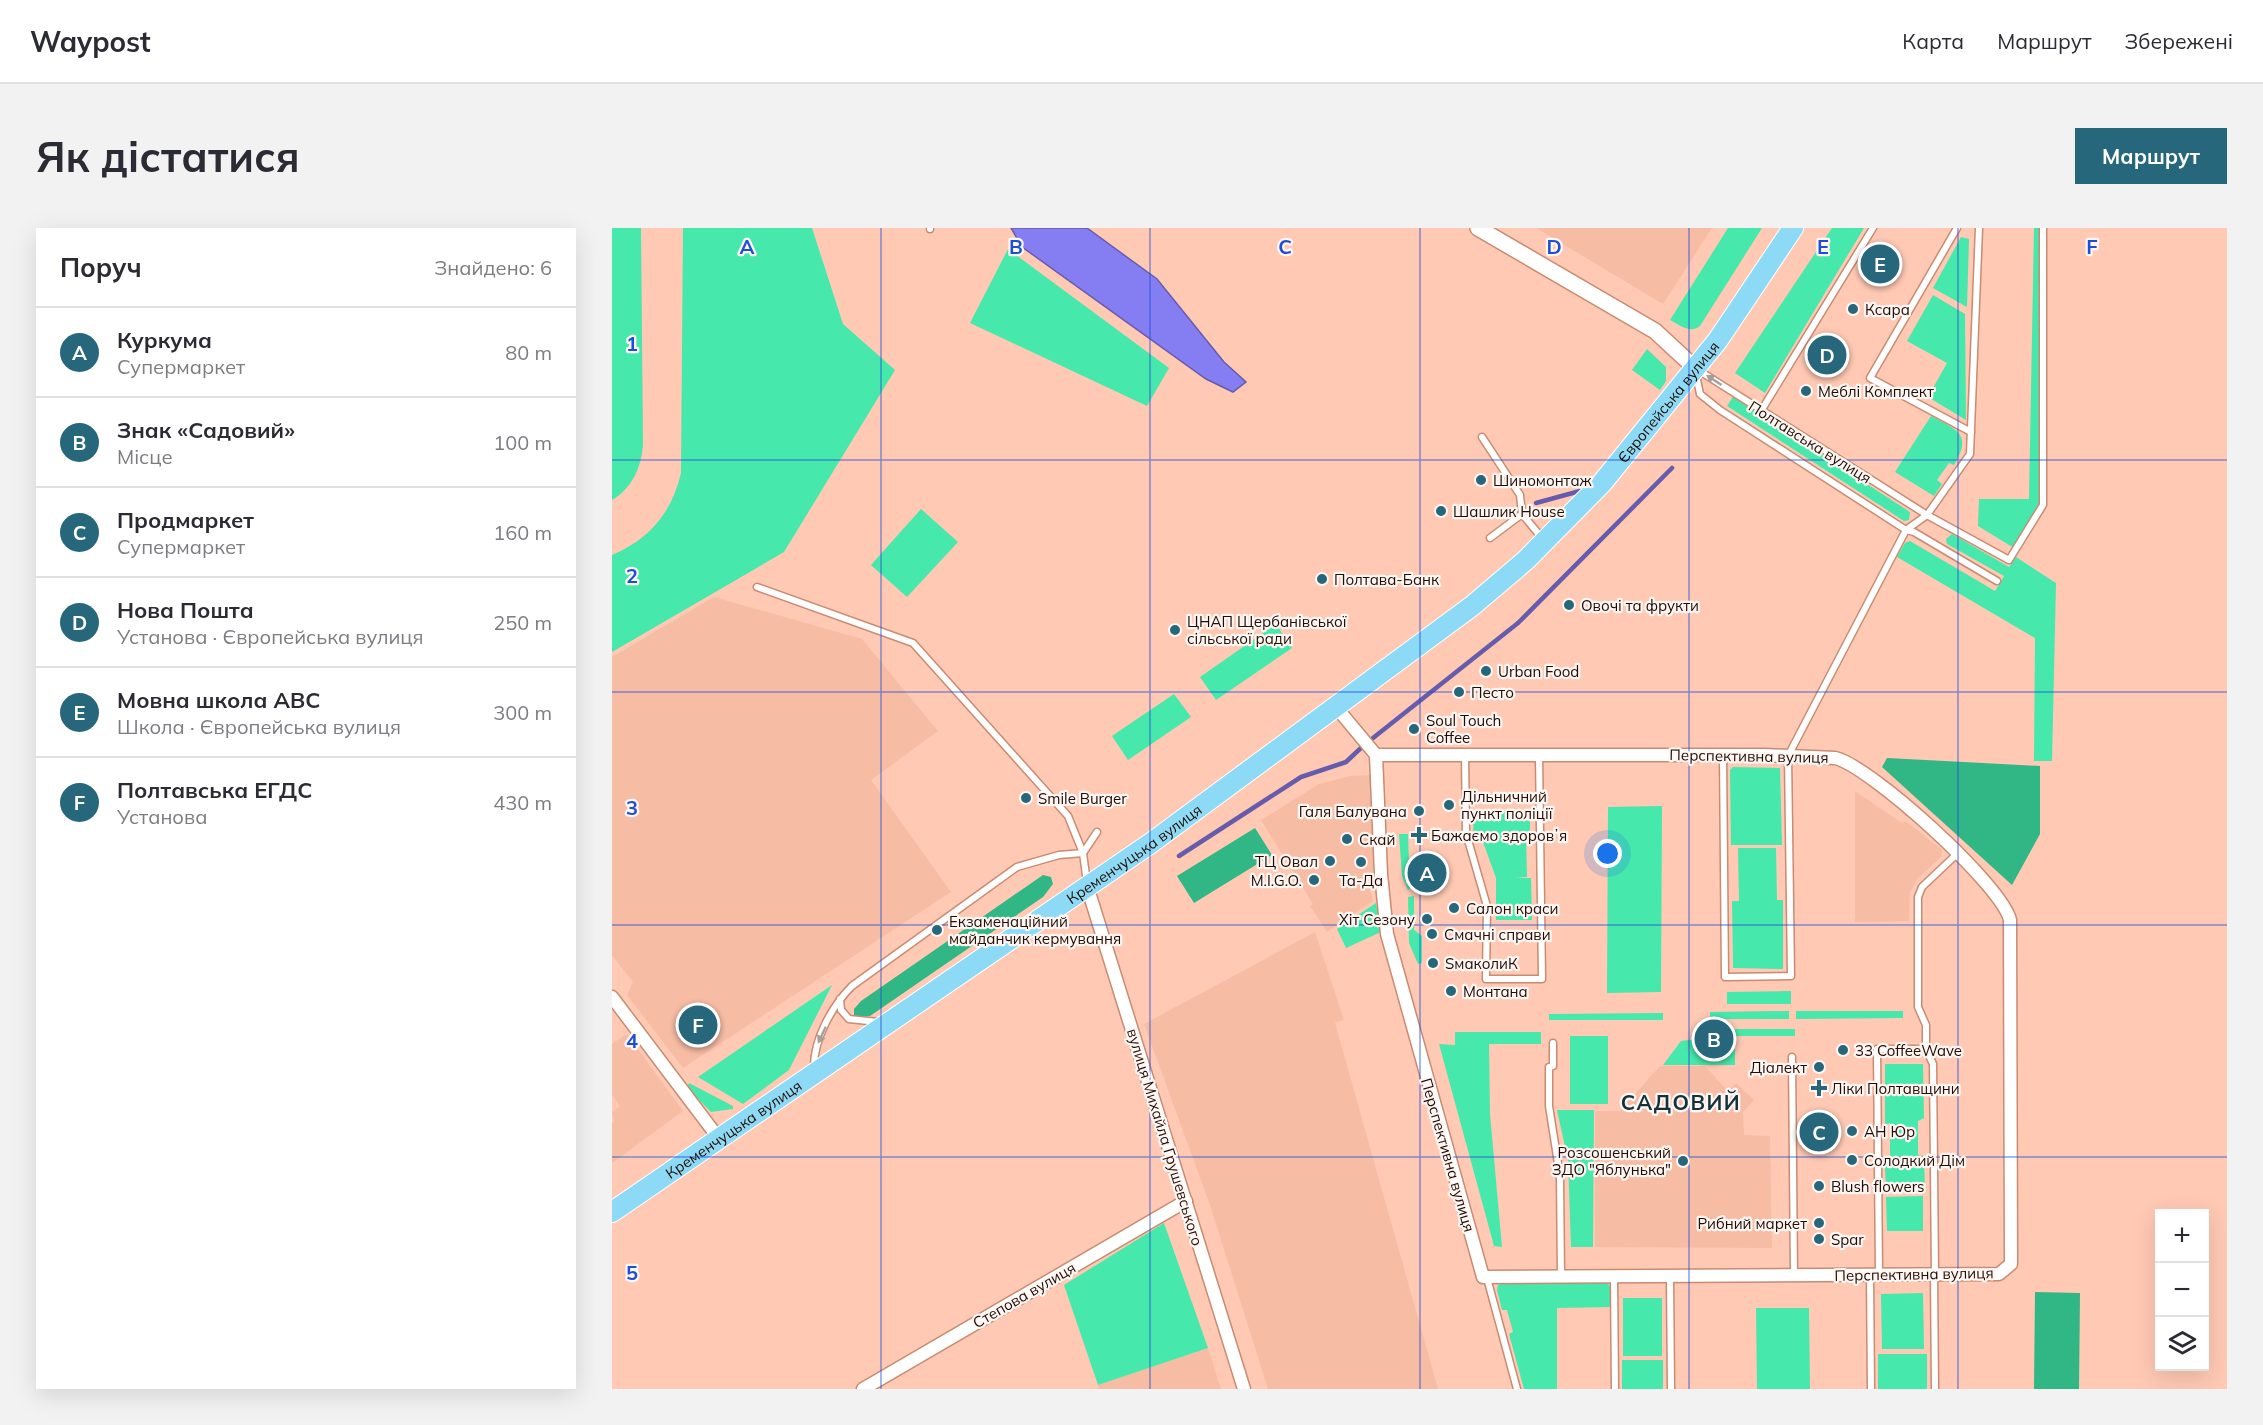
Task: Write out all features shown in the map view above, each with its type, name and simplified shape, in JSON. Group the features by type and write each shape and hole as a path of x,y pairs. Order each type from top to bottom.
{"highway":[{"name":"Європейська вулиця","path":"1526,560 1602,483 1695,368 1718,339 1793,228"},
{"name":"Кременчуцька вулиця","path":"612,1212 1151,843 1472,606 1526,560"}],"street":[{"path":"1478,228 1655,331 1695,368"},
{"path":"1336,707 1376,754"},
{"name":"Перспективна вулиця","path":"1376,754 1788,756 1835,758 1848,762 1941,834 2002,900 2010,920 2013,1258 2011,1264 1999,1274 1483,1277 1387,934 1381,874 1376,754"},
{"name":"вулиця Михайла Грушевського","path":"1087,886 1244,1389"},
{"path":"612,997 720,1140"},
{"name":"Степова вулиця","path":"863,1389 1186,1201"}],"lane":[{"path":"1761,411 1873,228"},
{"path":"1958,228 1869,378 1971,432"},
{"path":"1723,755 1725,977 1791,976 1788,756 1906,530 1927,515 1970,454 1979,228"},
{"name":"Полтавська вулиця","path":"1695,368 1927,515 2009,560 2043,505 2043,228"},
{"path":"1695,368 1700,394 1720,410 1906,530 1914,532 1997,581"},
{"path":"1482,437 1520,495 1522,514 1544,541"},
{"path":"1490,538 1522,514"},
{"path":"757,587 913,643 1068,816 1083,853 1087,886"},
{"path":"1465,754 1466,833 1487,906 1486,979 1542,979 1539,754"},
{"path":"1083,853 1097,832"},
{"path":"814,1074 813,1057 818,1042 840,998 852,986 1017,867 1059,855 1083,853"},
{"path":"1935,1389 1933,1064 1926,1049 1926,1025 1918,1007 1919,893 1958,853"},
{"path":"840,998 841,1010 849,1019 864,1023 891,1021"},
{"path":"1553,1043 1553,1066 1549,1067 1549,1106 1560,1176 1561,1276"},
{"path":"1871,1389 1877,1049 1926,1049"},
{"path":"1792,1057 1794,1275"},
{"path":"1614,1276 1615,1389"},
{"path":"1670,1276 1671,1389"},
{"path":"1487,1277 1517,1389"}],"shaded area":[{"path":"1011,228 1087,228 1157,279 1224,362 1246,382 1233,392 1206,379 1022,247"},
{"path":"1536,228 1712,228 1663,304"},
{"path":"714,597 862,639 938,731 871,780 951,892 683,1068 627,995 633,982 612,955 612,657"},
{"path":"1370,775 1374,886 1370,890 1373,901 1327,932 1310,906 1313,904 1261,820 1319,784 1350,776"},
{"path":"1855,791 1902,823 1906,821 1942,850 1941,857 1917,879 1910,892 1909,921 1855,922"},
{"path":"1315,932 1344,1020 1335,1023 1438,1389 1268,1389 1210,1205 1144,1024"},
{"path":"627,1034 683,1111 612,1163 612,1123 614,1122 612,1112 620,1106 612,1095 612,1044"},
{"name":"Розсошенський ЗДО \"Яблунька\"","path":"1660,1066 1705,1066 1728,1091 1736,1083 1754,1100 1743,1112 1744,1135 1770,1136 1772,1248 1595,1247 1595,1111 1620,1111"},
{"path":"1208,1348 1221,1389 1099,1389 1098,1385"}],"green space":[{"path":"612,228 641,228 643,445 634,477 625,490 612,500"},
{"path":"683,228 812,228 843,324 895,370 784,552 612,652 612,555 638,541 657,523 672,500 681,473"},
{"path":"1728,228 1762,228 1700,326 1689,329 1670,320"},
{"path":"1832,228 1864,228 1765,393 1735,373"},
{"path":"2034,228 2041,228 2040,505 2014,548 1978,526 1979,499 2029,499"},
{"path":"1961,237 1969,239 1967,307 1933,288"},
{"path":"1008,249 1169,368 1147,406 970,323"},
{"path":"1933,295 1965,314 1966,420 1928,397 1947,363 1907,341"},
{"path":"1647,349 1666,367 1666,381 1660,390 1632,370"},
{"path":"1733,397 1910,512 1909,520 1904,521 1727,406"},
{"path":"1931,416 1955,429 1962,440 1960,455 1954,465 1949,463 1937,480 1942,484 1934,496 1895,472"},
{"path":"921,509 958,542 907,597 871,565"},
{"path":"1952,534 2009,567 2016,557 2056,583 2052,761 2034,761 2035,638 1897,557 1905,543 1910,541 1995,591 2004,576 1947,544 1946,539"},
{"path":"1276,624 1292,648 1216,700 1200,677"},
{"path":"1174,694 1191,717 1128,760 1112,736"},
{"path":"1887,758 2040,766 2040,834 2012,885 1882,767"},
{"path":"1733,767 1780,768 1782,845 1731,845 1730,770"},
{"path":"1662,806 1661,992 1607,993 1608,807"},
{"path":"1474,812 1520,812 1520,820 1530,821 1530,833 1526,836 1527,877 1515,878 1531,878 1532,920 1496,920 1496,878 1482,839 1473,836"},
{"path":"1255,828 1272,855 1194,903 1177,876"},
{"path":"1399,834 1408,834 1412,887 1408,890 1402,876"},
{"path":"1738,848 1776,848 1777,900 1783,900 1783,969 1733,968 1732,901 1739,901"},
{"path":"1043,875 1051,877 1053,884 1043,897 870,1016 854,1017 854,1009 861,1001"},
{"path":"1414,896 1414,930 1422,936 1422,963 1418,964 1409,943 1408,897"},
{"path":"1376,903 1381,932 1346,948 1337,929"},
{"path":"832,985 789,1070 743,1104 698,1077"},
{"path":"1791,991 1791,1004 1727,1004 1727,992"},
{"path":"1789,1011 1789,1019 1710,1019 1710,1012"},
{"path":"1796,1011 1903,1011 1903,1018 1796,1019"},
{"path":"1663,1013 1663,1020 1549,1020 1549,1014"},
{"path":"1707,1029 1795,1029 1795,1036 1735,1036 1735,1065 1663,1065 1681,1041 1697,1039"},
{"path":"1455,1032 1541,1032 1541,1044 1489,1044 1490,1114 1502,1247 1494,1246 1439,1044 1455,1045"},
{"path":"1570,1036 1608,1036 1608,1104 1570,1104"},
{"path":"1885,1064 1923,1064 1924,1118 1918,1121 1918,1155 1924,1156 1925,1191 1886,1191 1885,1166 1890,1163 1890,1123 1885,1125"},
{"path":"689,1083 733,1106 733,1109 711,1112 687,1088"},
{"path":"1557,1110 1594,1110 1593,1247 1571,1247 1568,1160"},
{"path":"1923,1196 1923,1231 1887,1231 1886,1197"},
{"path":"1164,1223 1208,1348 1098,1385 1064,1285"},
{"path":"1607,1282 1611,1288 1611,1307 1557,1308 1557,1389 1524,1389 1509,1334 1513,1332 1507,1310 1502,1310 1498,1285 1503,1283"},
{"path":"2035,1292 2080,1293 2079,1389 2034,1389"},
{"path":"1923,1293 1924,1349 1882,1349 1881,1294"},
{"path":"1623,1298 1662,1298 1662,1356 1623,1356"},
{"path":"1756,1308 1809,1308 1810,1389 1757,1389"},
{"path":"1878,1354 1927,1354 1927,1389 1878,1389"},
{"path":"1622,1360 1663,1360 1663,1389 1622,1389"}],"waterway":[{"path":"1373,738 1518,623 1672,468"},
{"path":"1536,503 1580,491"},
{"path":"1179,856 1301,777 1346,762 1363,746"}],"place":[{"name":"Мовна школа ABC","path":"1880,264"},
{"name":"Ксара","path":"1853,309"},
{"name":"Нова Пошта","path":"1827,355"},
{"name":"Меблі Комплект","path":"1806,391"},
{"name":"Шиномонтаж","path":"1481,480"},
{"name":"Шашлик House","path":"1441,511"},
{"name":"Полтава-Банк","path":"1322,579"},
{"name":"Овочі та фрукти","path":"1569,605"},
{"name":"ЦНАП Щербанівської сільської ради","path":"1175,630"},
{"name":"Urban Food","path":"1486,671"},
{"name":"Песто","path":"1459,692"},
{"name":"Soul Touch Coffee","path":"1414,729"},
{"name":"Smile Burger","path":"1026,798"},
{"name":"Дільничний пункт поліції","path":"1449,805"},
{"name":"Галя Балувана","path":"1419,811"},
{"name":"Бажаємо здоровʼя","path":"1419,835"},
{"name":"Скай","path":"1347,839"},
{"name":"ТЦ Овал","path":"1330,861"},
{"name":"Та-Да","path":"1361,862"},
{"name":"Куркума","path":"1427,873"},
{"name":"M.I.G.O.","path":"1314,880"},
{"name":"Салон краси","path":"1454,908"},
{"name":"Хіт Сезону","path":"1427,919"},
{"name":"Екзаменаційний майданчик кермування","path":"937,930"},
{"name":"Смачні справи","path":"1432,934"},
{"name":"SмаколиК","path":"1433,963"},
{"name":"Монтана","path":"1451,991"},
{"name":"Полтавська ЕГДС","path":"698,1025"},
{"name":"Знак «Садовий»","path":"1714,1039"},
{"name":"33 CoffeeWave","path":"1843,1050"},
{"name":"Діалект","path":"1819,1067"},
{"name":"Ліки Полтавщини","path":"1819,1088"},
{"name":"АН Юр","path":"1852,1131"},
{"name":"Продмаркет","path":"1819,1132"},
{"name":"Солодкий Дім","path":"1852,1160"},
{"name":"Розсошенський ЗДО \"Яблунька\"","path":"1683,1161"},
{"name":"Blush flowers","path":"1819,1186"},
{"name":"Рибний маркет","path":"1819,1223"},
{"name":"Spar","path":"1819,1239"}],"district":[{"name":"САДОВИЙ","path":"1681,1102"}]}
